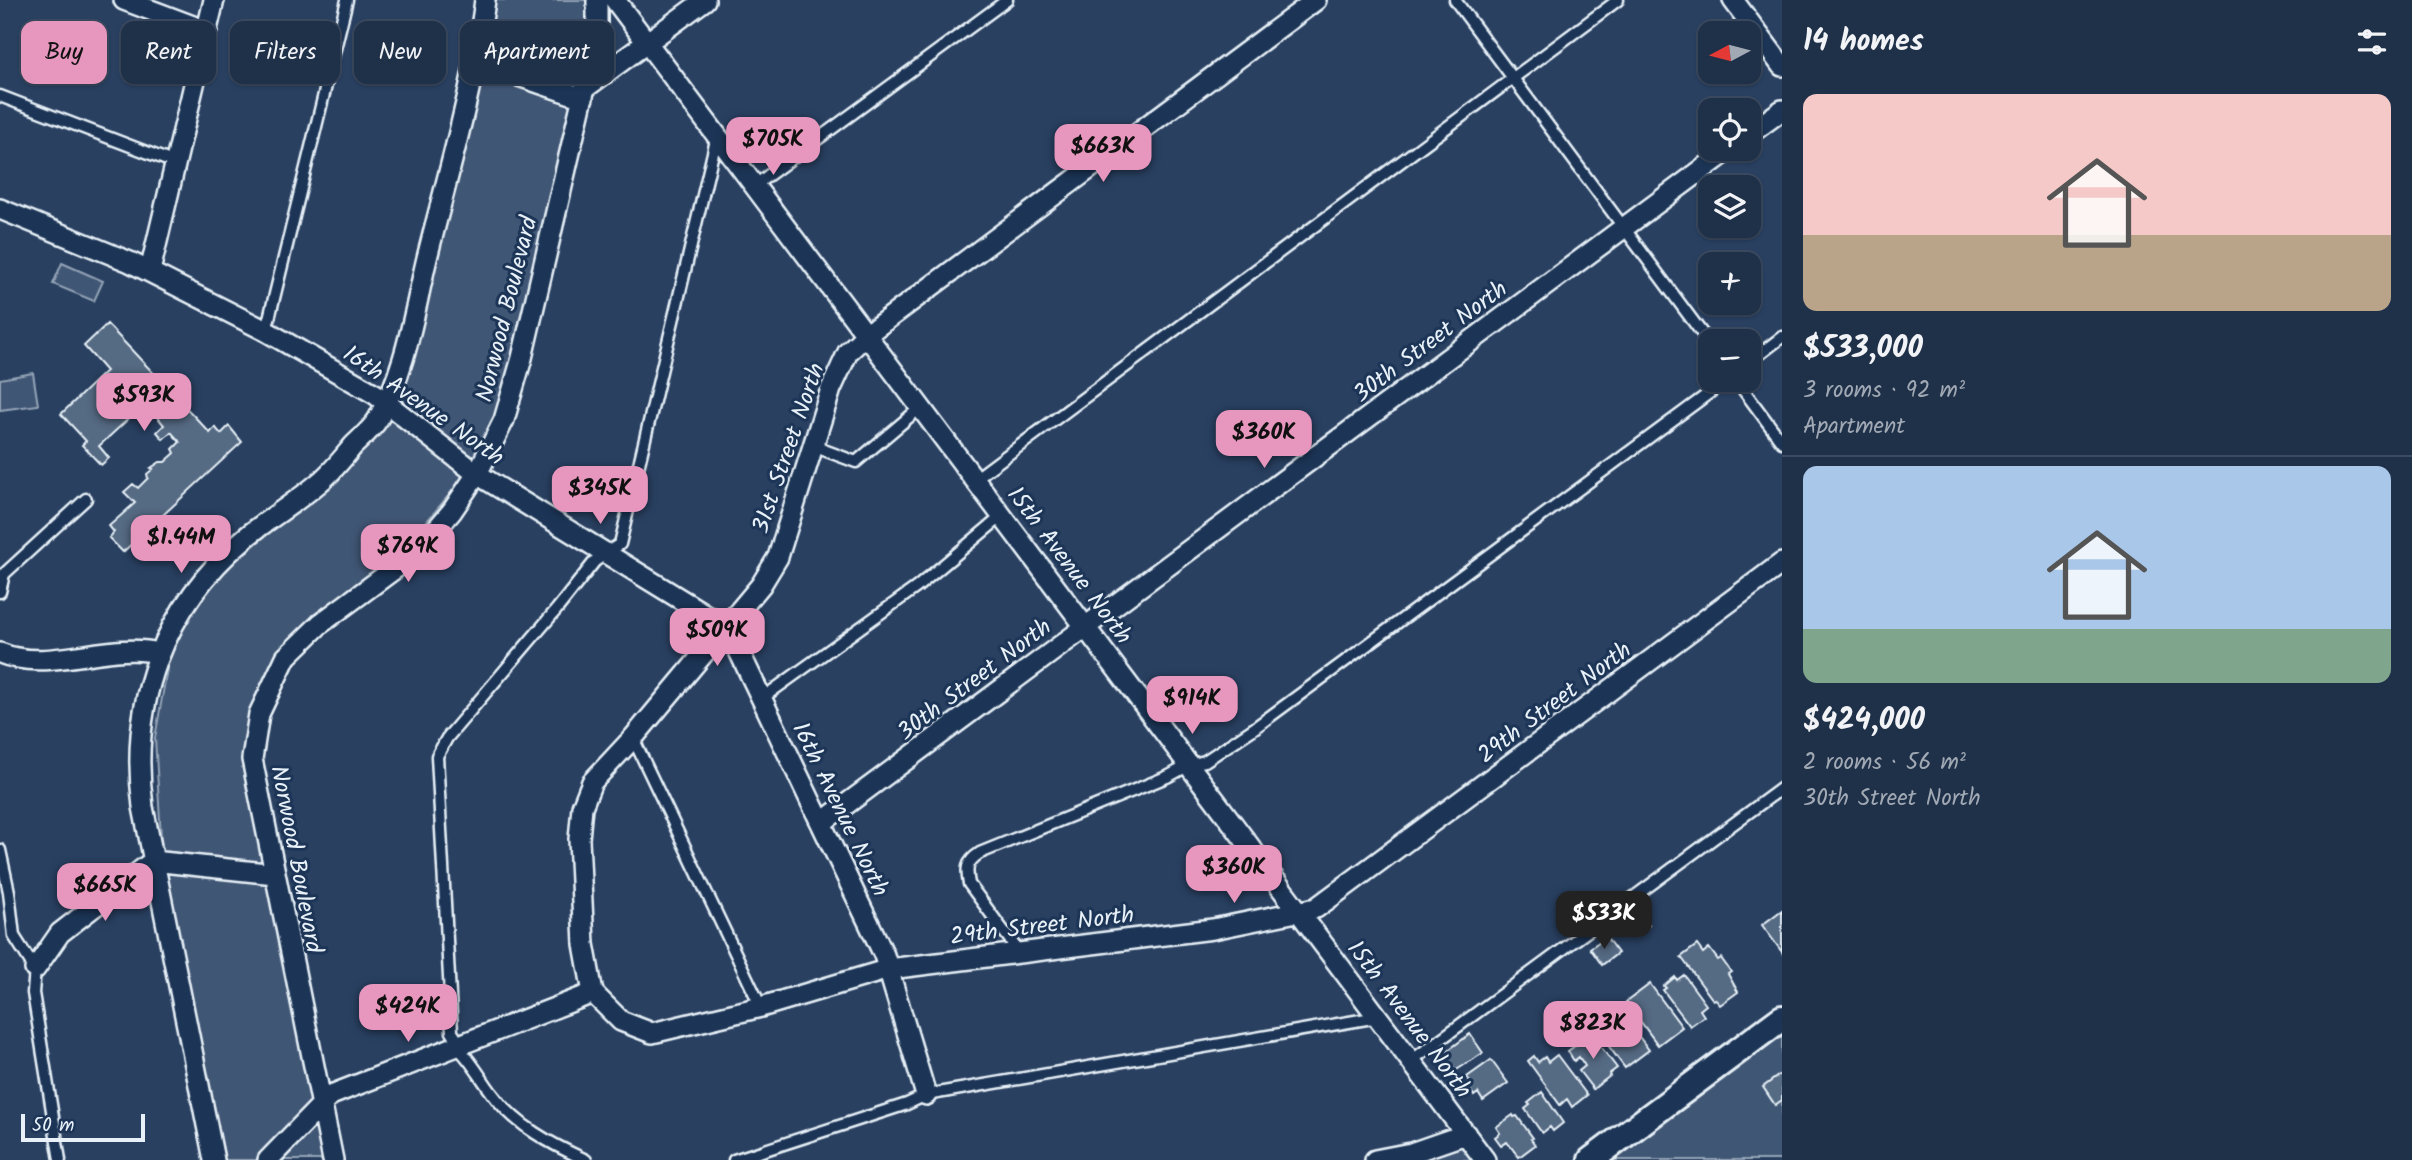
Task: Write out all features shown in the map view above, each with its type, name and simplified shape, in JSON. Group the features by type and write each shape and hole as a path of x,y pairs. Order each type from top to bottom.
{"street":[{"path":"124,0 180,21"},
{"path":"209,21 214,0"},
{"path":"481,21 485,0"},
{"name":"Norwood Boulevard","path":"334,1160 252,759 259,714 286,657 320,624 413,553 452,511 477,474 504,420 522,358 597,36 597,0"},
{"name":"15th Avenue North","path":"615,0 1485,1160"},
{"path":"553,84 584,93 705,0"},
{"name":"31st Street North","path":"593,993 584,944 579,839 582,807 592,782 761,585 778,557 831,389 848,352 866,335 1317,0"},
{"path":"1733,0 1782,66"},
{"path":"150,271 194,84"},
{"path":"214,1160 153,861 139,776 139,743 146,695 159,653 189,597 244,539 323,480 377,421 396,382 469,84"},
{"path":"1761,125 1782,110"},
{"name":"30th Street North","path":"821,823 1714,161"},
{"name":"16th Avenue North","path":"0,209 150,271 266,331 375,394 477,474 711,618 736,645 884,955 926,1095"},
{"name":"29th Street North","path":"593,993 621,1021 652,1033 761,1007 889,969 1213,929 1319,906 1782,563"},
{"path":"0,653 15,658 38,659 140,648 159,653"},
{"path":"36,969 60,933 153,861 275,874"},
{"path":"268,1160 331,1094 593,993"},
{"path":"1605,1153 1782,1018"},
{"path":"1376,1160 1411,1153 1466,1134"}],"lane":[{"path":"266,331 347,0"},
{"path":"754,186 1007,0"},
{"path":"1455,0 1699,329"},
{"path":"975,479 1618,0"},
{"path":"0,96 175,163"},
{"path":"586,1160 551,1144 510,1114 462,1052 452,1032 437,756 447,738 595,561 620,544 717,136"},
{"path":"1761,353 1782,337"},
{"path":"1019,952 969,884 966,872 972,859 979,853 1169,776 1189,765 1205,761 1253,729 1711,392"},
{"path":"1745,392 1782,442"},
{"path":"813,446 856,462 921,407"},
{"path":"0,592 4,574 86,499"},
{"path":"761,699 917,587 1002,516"},
{"path":"632,738 761,1007"},
{"path":"1411,1061 1782,788"},
{"path":"0,850 9,892 13,936 36,969 33,993 60,1160"},
{"path":"734,1160 926,1095 1378,1017"}],"shaded area":[{"path":"493,0 588,0 589,21 488,21"},
{"path":"474,84 578,84 498,410 466,475 393,561 306,626 251,718 326,1160 225,1160 162,853 155,738 169,658 196,602 225,570 275,528 337,482 400,402"},
{"path":"62,263 103,281 94,301 53,284"},
{"path":"33,373 38,405 0,410 0,379"},
{"path":"1782,1032 1782,1160 1615,1160"},
{"path":"1463,1145 1474,1160 1412,1160"}],"building":[{"path":"107,324 210,433 215,427 221,434 229,426 242,442 123,552 109,538 114,532 109,526 135,503 124,492 133,484 138,488 148,478 147,474 153,469 151,468 165,462 175,453 173,449 180,442 171,432 163,439 157,432 164,425 155,414 148,421 138,410 99,446 109,458 101,465 82,445 86,441 61,414 106,371 84,346"},
{"path":"1782,910 1782,952 1762,925"},
{"path":"1639,912 1649,925 1636,936 1626,922"},
{"path":"1606,937 1618,953 1602,965 1590,948"},
{"path":"1697,945 1703,953 1709,948 1731,972 1728,974 1738,992 1720,1005 1713,1000 1681,957"},
{"path":"1684,975 1706,1005 1700,1010 1704,1016 1690,1026 1663,990 1675,977 1677,980"},
{"path":"1650,984 1682,1027 1658,1045 1626,1002"},
{"path":"1614,1008 1616,1011 1618,1009 1649,1050 1625,1068 1596,1029 1605,1022 1601,1017"},
{"path":"1470,1034 1483,1053 1455,1071 1443,1054"},
{"path":"1591,1034 1617,1068 1593,1089 1579,1071 1585,1066 1579,1057 1574,1061 1568,1051"},
{"path":"1557,1055 1587,1095 1572,1107 1567,1099 1560,1105 1528,1061 1534,1056 1538,1062 1545,1057 1548,1062"},
{"path":"1491,1060 1508,1083 1483,1101 1478,1093 1474,1096 1468,1087 1472,1085 1467,1077"},
{"path":"1782,1073 1782,1100 1775,1105 1763,1087"},
{"path":"1542,1092 1563,1123 1553,1131 1550,1127 1542,1133 1525,1109 1530,1105 1528,1103"},
{"path":"1513,1115 1517,1116 1535,1145 1519,1157 1507,1142 1501,1145 1495,1137 1500,1133 1496,1127"}]}
